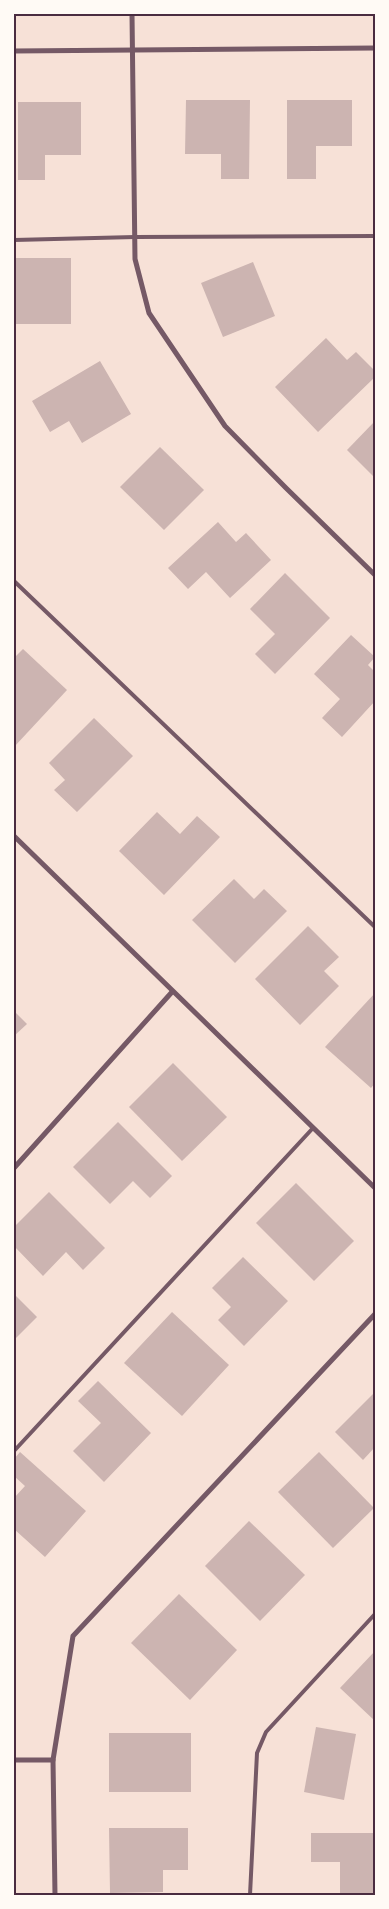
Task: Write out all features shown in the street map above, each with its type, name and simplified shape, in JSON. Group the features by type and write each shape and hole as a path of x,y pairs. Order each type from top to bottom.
{"street":[{"path":"132,14 135,259 148,313 225,426 375,575"},
{"path":"14,51 375,48"},
{"path":"14,836 375,1188"},
{"path":"14,1168 172,992"},
{"path":"55,1895 53,1760 73,1636 375,1314"},
{"path":"14,1760 53,1760"}],"lane":[{"path":"14,240 135,237 375,236"},
{"path":"14,581 375,927"},
{"path":"14,1451 313,1128"},
{"path":"250,1895 256,1753 266,1732 375,1614"}],"building":[{"path":"186,100 250,100 249,179 221,179 221,154 185,154"},
{"path":"287,100 352,100 352,146 316,146 316,179 287,179"},
{"path":"18,102 81,102 81,155 45,155 45,180 18,180"},
{"path":"14,258 71,258 71,324 14,324"},
{"path":"253,262 275,316 223,337 201,283"},
{"path":"326,338 347,360 356,352 375,371 375,377 318,432 275,387"},
{"path":"100,361 131,414 82,443 69,421 50,432 32,401"},
{"path":"375,421 375,478 347,450"},
{"path":"160,447 204,490 164,530 120,487"},
{"path":"218,522 236,542 246,533 271,560 230,598 206,572 188,589 168,568"},
{"path":"285,573 330,618 275,674 255,654 275,634 250,609"},
{"path":"351,635 375,657 368,665 375,672 375,701 342,737 322,718 340,699 314,674"},
{"path":"23,649 67,690 14,747 14,658"},
{"path":"94,718 133,756 77,812 54,790 65,780 49,763"},
{"path":"157,812 180,834 197,816 220,837 164,895 119,851"},
{"path":"234,879 254,899 264,889 287,911 235,963 192,920"},
{"path":"308,926 339,957 324,971 339,986 300,1025 255,979"},
{"path":"375,993 375,1083 371,1088 325,1047"},
{"path":"14,1011 27,1024 14,1036"},
{"path":"173,1063 227,1117 182,1161 129,1107"},
{"path":"118,1122 172,1176 150,1198 133,1181 110,1204 73,1167"},
{"path":"296,1183 354,1241 314,1281 256,1223"},
{"path":"49,1192 105,1248 83,1270 66,1252 43,1276 14,1246 14,1227"},
{"path":"243,1257 288,1301 244,1346 218,1320 231,1307 212,1288"},
{"path":"14,1294 37,1317 14,1340"},
{"path":"172,1312 229,1365 182,1416 124,1363"},
{"path":"98,1381 151,1433 104,1482 73,1451 101,1423 78,1401"},
{"path":"375,1392 375,1447 363,1460 335,1432"},
{"path":"20,1452 86,1511 45,1557 14,1529 14,1498 25,1486 14,1476 14,1459"},
{"path":"319,1452 374,1508 333,1548 278,1492"},
{"path":"249,1521 305,1575 260,1621 205,1566"},
{"path":"179,1594 237,1650 190,1700 131,1643"},
{"path":"375,1651 375,1721 340,1688"},
{"path":"316,1727 356,1734 344,1800 304,1792"},
{"path":"109,1733 191,1733 191,1792 109,1792"},
{"path":"109,1828 188,1828 188,1870 163,1870 163,1892 110,1893"},
{"path":"311,1833 375,1833 375,1895 340,1895 340,1862 311,1862"}]}
